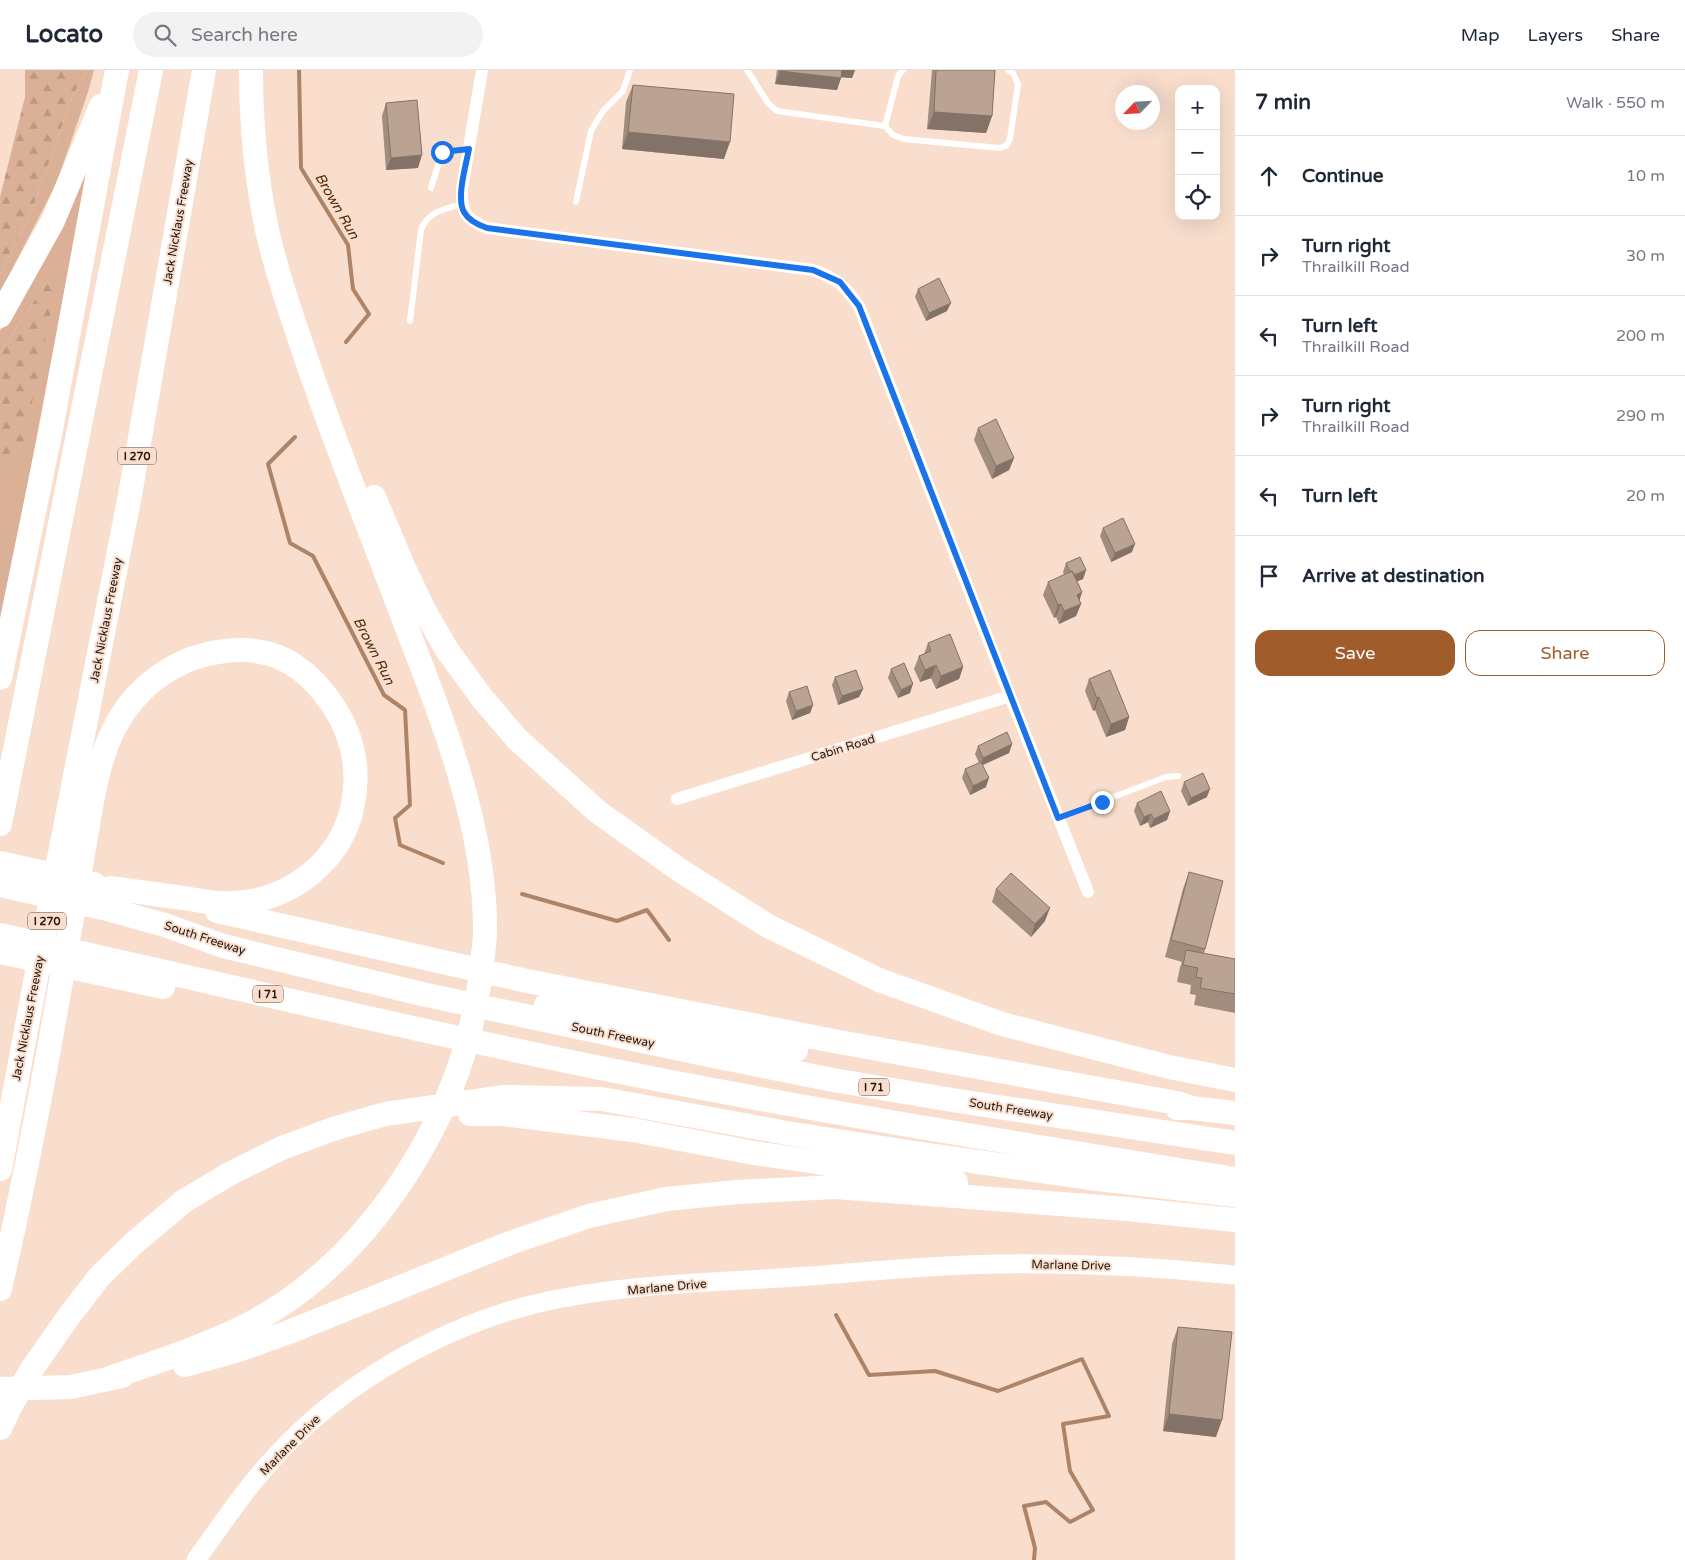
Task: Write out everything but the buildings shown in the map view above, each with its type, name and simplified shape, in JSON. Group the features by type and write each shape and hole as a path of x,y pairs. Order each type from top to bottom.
{"highway":[{"path":"0,316 53,221 116,70"},
{"path":"0,678 52,419 116,70"},
{"path":"0,824 150,70"},
{"name":"Jack Nicklaus Freeway","path":"0,1169 130,495 204,70"},
{"path":"107,1379 178,1355 242,1328 299,1293 323,1274 382,1208 419,1154 446,1104 468,1043 479,993 485,932 481,864 462,783 432,692 321,402 289,308 268,231 260,188 254,142 251,70"},
{"path":"289,308 331,398 403,566 424,610 447,650 482,698 517,738 598,812 681,871 768,926 879,980 1002,1024 1170,1066 1235,1080"},
{"path":"0,1289 20,1201 69,939 94,791 107,745 114,729 134,699 158,676 185,661 215,653 244,650 272,654 297,667 309,677 342,720 350,737 354,756 355,791 348,826 329,857 316,870 288,888 271,896 245,902 218,903 107,898"},
{"path":"0,864 107,898 520,998 838,1042 1176,1103 1192,1108 1235,1113"},
{"name":"South Freeway","path":"0,885 107,898 165,925 223,946 424,976 520,998 834,1080 1235,1143"},
{"name":"I 71","path":"0,935 119,970 414,1033 989,1139 1235,1179"},
{"path":"0,952 119,970"},
{"path":"0,1428 10,1407 42,1354 100,1276 134,1243 184,1201 231,1173 282,1148 333,1129 385,1114 602,1099 787,1133 915,1153 1098,1179 1235,1195"},
{"path":"503,1105 754,1153 858,1167 1127,1209"},
{"path":"0,1388 71,1387 183,1365 236,1351 290,1332 510,1242 589,1216 666,1199 737,1192 835,1187 1127,1209 1235,1220"}],"street":[{"path":"482,70 461,204 464,213 474,223 487,228 813,270 840,282 859,306 1088,892"},
{"name":"Cabin Road","path":"677,799 1010,696"},
{"name":"Marlane Drive","path":"196,1560 250,1485 271,1461 342,1396 389,1365 428,1344 478,1322 523,1307 578,1296 661,1286 1000,1264 1111,1266 1235,1275"}],"lane":[{"path":"576,202 591,131 602,111 623,91 630,70"},
{"path":"747,70 768,103 777,111 885,126 893,135 904,139 1000,148 1007,145 1010,139 1018,84 1013,73 1008,70"},
{"path":"885,126 898,76 903,70"},
{"path":"431,188 442,152 469,149"},
{"path":"410,321 421,230 425,220 433,214 461,204"},
{"path":"1058,818 1166,778 1178,776"}],"green space":[{"path":"25,70 88,70 73,95 32,210 0,274 0,197 25,97"},
{"path":"88,70 94,70 57,182 0,293 0,274 32,210 73,95"},
{"path":"87,172 0,630 0,467 24,442 49,278 0,353 0,331 21,299 83,173"},
{"path":"58,277 24,442 0,467 0,353 49,278"}],"waterway":[{"name":"Brown Run","path":"299,70 301,168 348,245 353,289 369,314 346,342"},
{"name":"Brown Run","path":"295,437 268,464 290,543 313,556 384,695 405,710 410,805 395,818 400,845 443,863"},
{"name":"Brown Run","path":"522,894 617,921 647,910 669,940"},
{"name":"Brown Run","path":"836,1315 869,1375 935,1371 998,1391 1082,1359 1109,1416 1063,1424 1070,1471 1093,1510 1070,1522 1046,1502 1024,1506 1035,1548 1034,1560"}],"route":[{"path":"442,152 469,149 461,204 464,213 474,223 487,228 813,270 840,282 859,306 1058,818 1102,802"}]}
